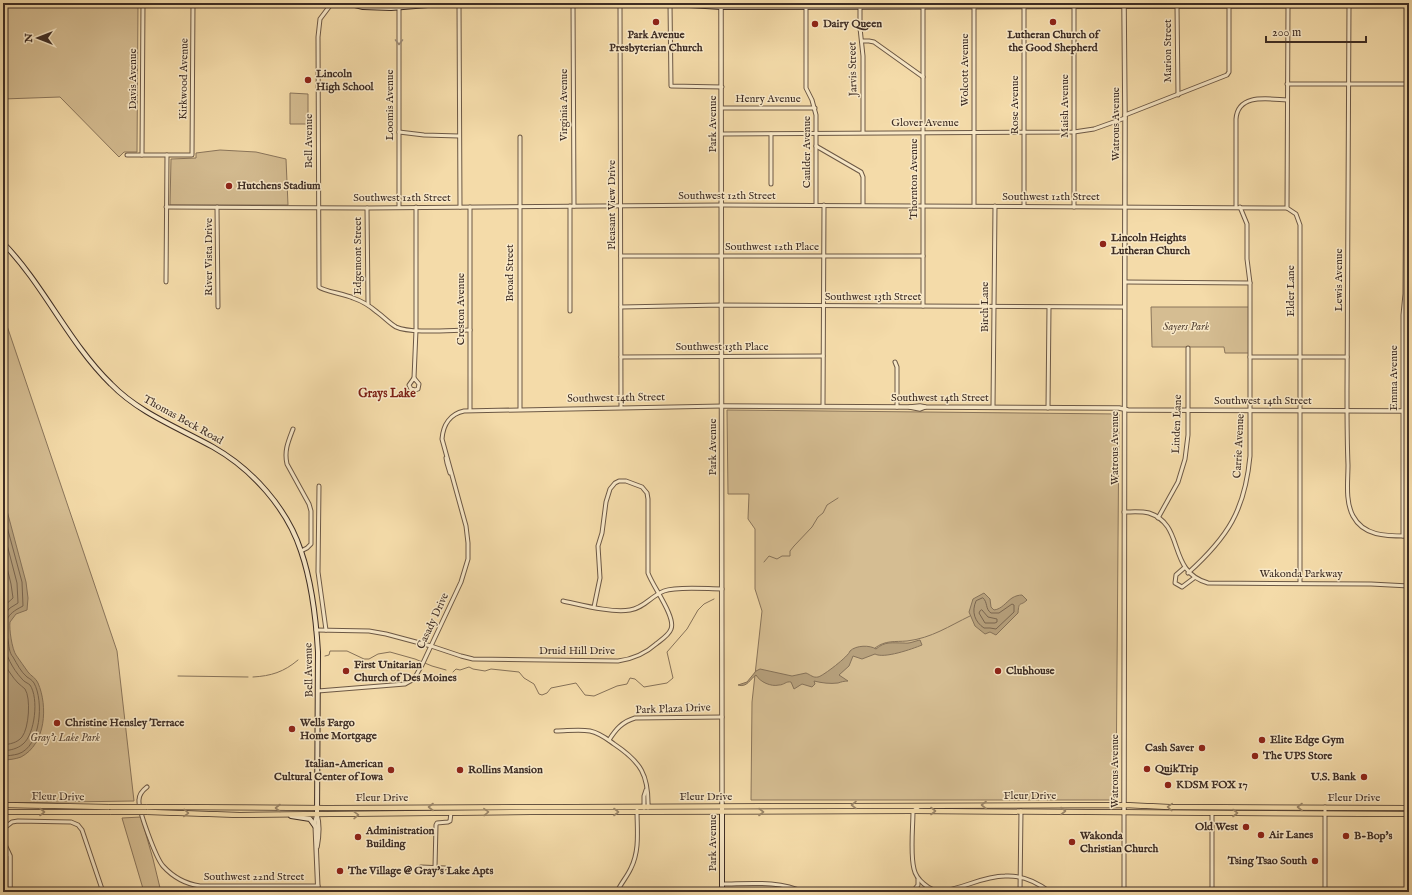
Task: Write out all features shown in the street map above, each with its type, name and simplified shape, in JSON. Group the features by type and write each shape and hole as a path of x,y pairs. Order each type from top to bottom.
{"main road":[{"path":"347,3 377,8 418,4 625,3"},
{"path":"658,3 806,6 822,4 860,6 923,4 1024,4 1074,6 1124,4 1408,5"},
{"name":"Thomas Beck Road","path":"3,242 26,271 84,354 107,381 145,411 231,458 260,483 272,498 289,525 301,551 308,575 316,630"},
{"name":"Bell Avenue","path":"316,630 318,652 317,815"},
{"name":"Fleur Drive","path":"3,812 110,809 450,807 646,809 722,806 1022,806 1124,804 1170,808 1409,808"},
{"name":"Fleur Drive","path":"3,805 110,809"},
{"name":"Park Avenue","path":"722,806 722,892"},
{"name":"Fleur Drive","path":"146,809 240,815 637,809"},
{"name":"Fleur Drive","path":"646,809 722,812 1021,811 1124,813 1409,814"},
{"path":"287,815 307,818 315,826"}],"street":[{"name":"Davis Avenue","path":"142,3 142,155"},
{"name":"Kirkwood Avenue","path":"167,156 192,155 193,3"},
{"name":"Bell Avenue","path":"332,3 320,19 318,37 318,284 322,289 349,296 368,304"},
{"name":"Pleasant View Drive","path":"619,3 621,407"},
{"path":"459,4 460,207"},
{"name":"Virginia Avenue","path":"570,311 572,206 571,4"},
{"path":"670,4 672,87 722,87"},
{"name":"Thornton Avenue","path":"923,4 923,306"},
{"name":"Rose Avenue","path":"1024,4 1024,206"},
{"name":"Watrous Avenue","path":"1124,4 1124,892"},
{"name":"Loomis Avenue","path":"398,5 399,207"},
{"name":"Park Avenue","path":"721,5 722,806"},
{"name":"Wolcott Avenue","path":"974,5 974,206"},
{"name":"Marion Street","path":"1177,5 1178,95"},
{"name":"Glover Avenue","path":"722,134 1074,132 1094,129 1225,77 1229,72 1227,5"},
{"path":"1287,208 1288,5"},
{"name":"Lewis Avenue","path":"1349,5 1347,357 1348,502 1350,510 1358,524 1364,529 1375,534 1409,536"},
{"name":"Emma Avenue","path":"1403,536 1402,411 1403,314 1405,294 1408,5"},
{"name":"Caulder Avenue","path":"806,6 806,88 815,108 816,205"},
{"name":"Jarvis Street","path":"860,6 863,56 863,132"},
{"name":"Maish Avenue","path":"1074,6 1074,206"},
{"path":"862,41 874,42 923,77"},
{"path":"1287,84 1406,84"},
{"name":"Carrie Avenue","path":"1188,573 1225,535 1241,502 1246,487 1249,464 1250,283 1247,259 1247,224 1238,207 1236,119 1239,109 1247,101 1260,99 1287,100"},
{"name":"Henry Avenue","path":"722,108 815,108"},
{"path":"399,132 424,135 459,136"},
{"path":"771,134 771,184"},
{"name":"Broad Street","path":"520,137 520,409"},
{"path":"816,146 861,172 863,177 863,206"},
{"path":"127,155 167,156 166,282"},
{"path":"824,205 824,406"},
{"name":"Southwest 12th Street","path":"166,207 367,208 824,205 1287,208"},
{"name":"Birch Lane","path":"993,407 995,206"},
{"name":"River Vista Drive","path":"218,207 218,307"},
{"path":"414,378 416,330 416,207"},
{"name":"Creston Avenue","path":"470,207 470,410"},
{"name":"Edgemont Street","path":"367,208 368,304"},
{"name":"Elder Lane","path":"1287,208 1296,214 1300,225 1300,583"},
{"name":"Southwest 12th Place","path":"621,256 923,256"},
{"path":"1125,282 1250,283"},
{"path":"368,304 395,326 407,330 470,330"},
{"name":"Southwest 13th Street","path":"621,307 1124,307"},
{"path":"1048,408 1049,307"},
{"name":"Linden Lane","path":"1158,518 1178,482 1185,459 1188,436 1188,348"},
{"name":"Southwest 13th Place","path":"621,357 823,356"},
{"path":"1250,357 1347,357"},
{"path":"895,362 897,367 897,407"},
{"name":"Southwest 14th Street","path":"470,410 722,406 920,406 1187,410 1409,411"},
{"name":"Casady Drive","path":"318,691 405,684 414,679 423,663 464,575 468,551 466,526 451,475 449,462 446,458 442,434 449,419 458,412 470,410"},
{"path":"293,430 287,444 287,464 309,504 311,511 311,544 301,551"},
{"path":"1403,468 1409,468"},
{"name":"Druid Hill Drive","path":"326,630 369,631 386,634 461,656 486,660 624,660 637,657 649,650 668,634 671,629 672,618 648,573 648,499 647,493 642,486 622,481 615,483 610,489 606,502 602,533 598,546 600,578 594,607"},
{"path":"318,486 318,572 326,630"},
{"path":"1124,512 1149,513 1158,518"},
{"name":"Wakonda Parkway","path":"1158,518 1172,534 1184,568 1194,578 1208,583 1370,584 1409,586"},
{"path":"1184,568 1176,575 1175,583 1182,587 1194,578"},
{"path":"564,601 618,611 631,610 644,605 658,594 672,589 722,589"},
{"name":"Bell Avenue","path":"316,630 326,630"},
{"name":"Park Plaza Drive","path":"609,740 620,725 635,718 722,717"},
{"path":"556,731 591,731 609,740 629,754 636,761 644,775 646,809"},
{"name":"Southwest 22nd Street","path":"147,787 138,798 143,816 160,862 175,877 185,882 200,886 318,886"},
{"path":"920,806 913,811 914,870 918,878 927,886 939,891"},
{"path":"1020,892 1022,877 1022,806"},
{"path":"435,868 436,825 437,823 448,822 450,820 450,807"},
{"path":"1212,807 1212,892"},
{"path":"1325,807 1325,892"},
{"path":"617,892 631,870 637,855 637,809"},
{"name":"Bell Avenue","path":"317,815 319,821 319,838 317,850"},
{"name":"Bell Avenue","path":"317,815 315,826 318,892"},
{"path":"3,829 12,822 18,821 71,822 78,824 82,830 103,892"},
{"path":"3,841 10,856 10,892"},
{"path":"421,867 446,868"},
{"path":"813,892 939,891 990,877 1005,876 1022,877 1035,882 1050,892"},
{"path":"913,891 918,885 918,878"},
{"path":"722,884 780,884 792,887 802,892"}],"green space":[{"path":"3,3 138,3 137,152 124,152 119,157 60,97 3,99"},
{"path":"290,93 308,94 308,124 290,124"},
{"name":"Hutchens Stadium","path":"220,150 256,152 286,159 288,205 170,205 171,159 196,158 196,153"},
{"name":"Sayers Park","path":"1151,307 1250,307 1250,353 1225,353 1224,347 1152,347"},
{"name":"Gray's Lake Park","path":"3,314 117,651 134,801 3,803"},
{"path":"727,410 1119,414 1116,800 751,800 752,702 762,611 755,589 755,529 748,519 749,494 728,494"},
{"path":"141,817 161,892 144,892 122,818"},
{"path":"3,843 6,849 8,861 7,892 3,892"}],"water":[{"path":"3,492 26,582 28,598 27,610 16,614 10,622 11,639 16,655 38,683 44,713 43,724 36,743 21,757 3,760"},
{"path":"984,593 990,599 991,607 994,610 1017,596 1022,595 1027,600 1019,605 1018,613 996,635 990,632 985,634 975,626 969,612 973,599"},
{"path":"920,640 922,645 898,653 885,655 875,654 862,659 853,656 849,666 839,675 848,681 823,683 814,681 815,684 812,687 802,684 794,689 791,682 781,685 769,685 763,682 756,675 746,684 741,686 738,685 747,682 756,671 760,669 792,676 806,673 813,677 818,677 836,666 853,649 867,646 876,649 879,646 886,644 908,643"}],"waterway":[{"path":"764,562 769,556 777,559 782,556 790,556 790,551 812,527 818,517 823,513 827,505 838,498"},
{"path":"453,672 456,669 460,670 469,667 485,671 491,669 519,672 524,678 534,684 539,694 542,695 547,693 551,688 576,683 585,695 594,696 617,686 627,684 630,678 635,679 644,687 667,683 673,678 667,652 687,629 698,610 704,604 714,599"},
{"path":"875,648 886,643 907,641 924,637 970,616"},
{"path":"325,656 329,655 330,651 347,651 364,659 369,659 378,654 390,652 446,670"},
{"path":"253,677 277,673 288,668 298,660"},
{"path":"178,676 248,677"}],"place":[{"name":"Park Avenue Presbyterian Church","path":"656,22"},
{"name":"Lutheran Church of the Good Shepherd","path":"1053,22"},
{"name":"Dairy Queen","path":"815,24"},
{"name":"Lincoln High School","path":"308,80"},
{"name":"Hutchens Stadium","path":"229,186"},
{"name":"Lincoln Heights Lutheran Church","path":"1103,244"},
{"name":"First Unitarian Church of Des Moines","path":"346,671"},
{"name":"Clubhouse","path":"998,671"},
{"name":"Christine Hensley Terrace","path":"57,723"},
{"name":"Wells Fargo Home Mortgage","path":"292,729"},
{"name":"Elite Edge Gym","path":"1262,740"},
{"name":"Cash Saver","path":"1202,748"},
{"name":"The UPS Store","path":"1255,756"},
{"name":"QuikTrip","path":"1147,769"},
{"name":"Italian-American Cultural Center of Iowa","path":"391,770"},
{"name":"Rollins Mansion","path":"460,770"},
{"name":"U.S. Bank","path":"1364,777"},
{"name":"KDSM FOX 17","path":"1168,785"},
{"name":"Old West","path":"1246,827"},
{"name":"Air Lanes","path":"1261,835"},
{"name":"B-Bop's","path":"1346,836"},
{"name":"Administration Building","path":"358,837"},
{"name":"Wakonda Christian Church","path":"1072,842"},
{"name":"Tsing Tsao South","path":"1315,861"},
{"name":"The Village @ Gray's Lake Apts","path":"340,871"}],"district":[{"name":"Grays Lake","path":"387,393"}]}
